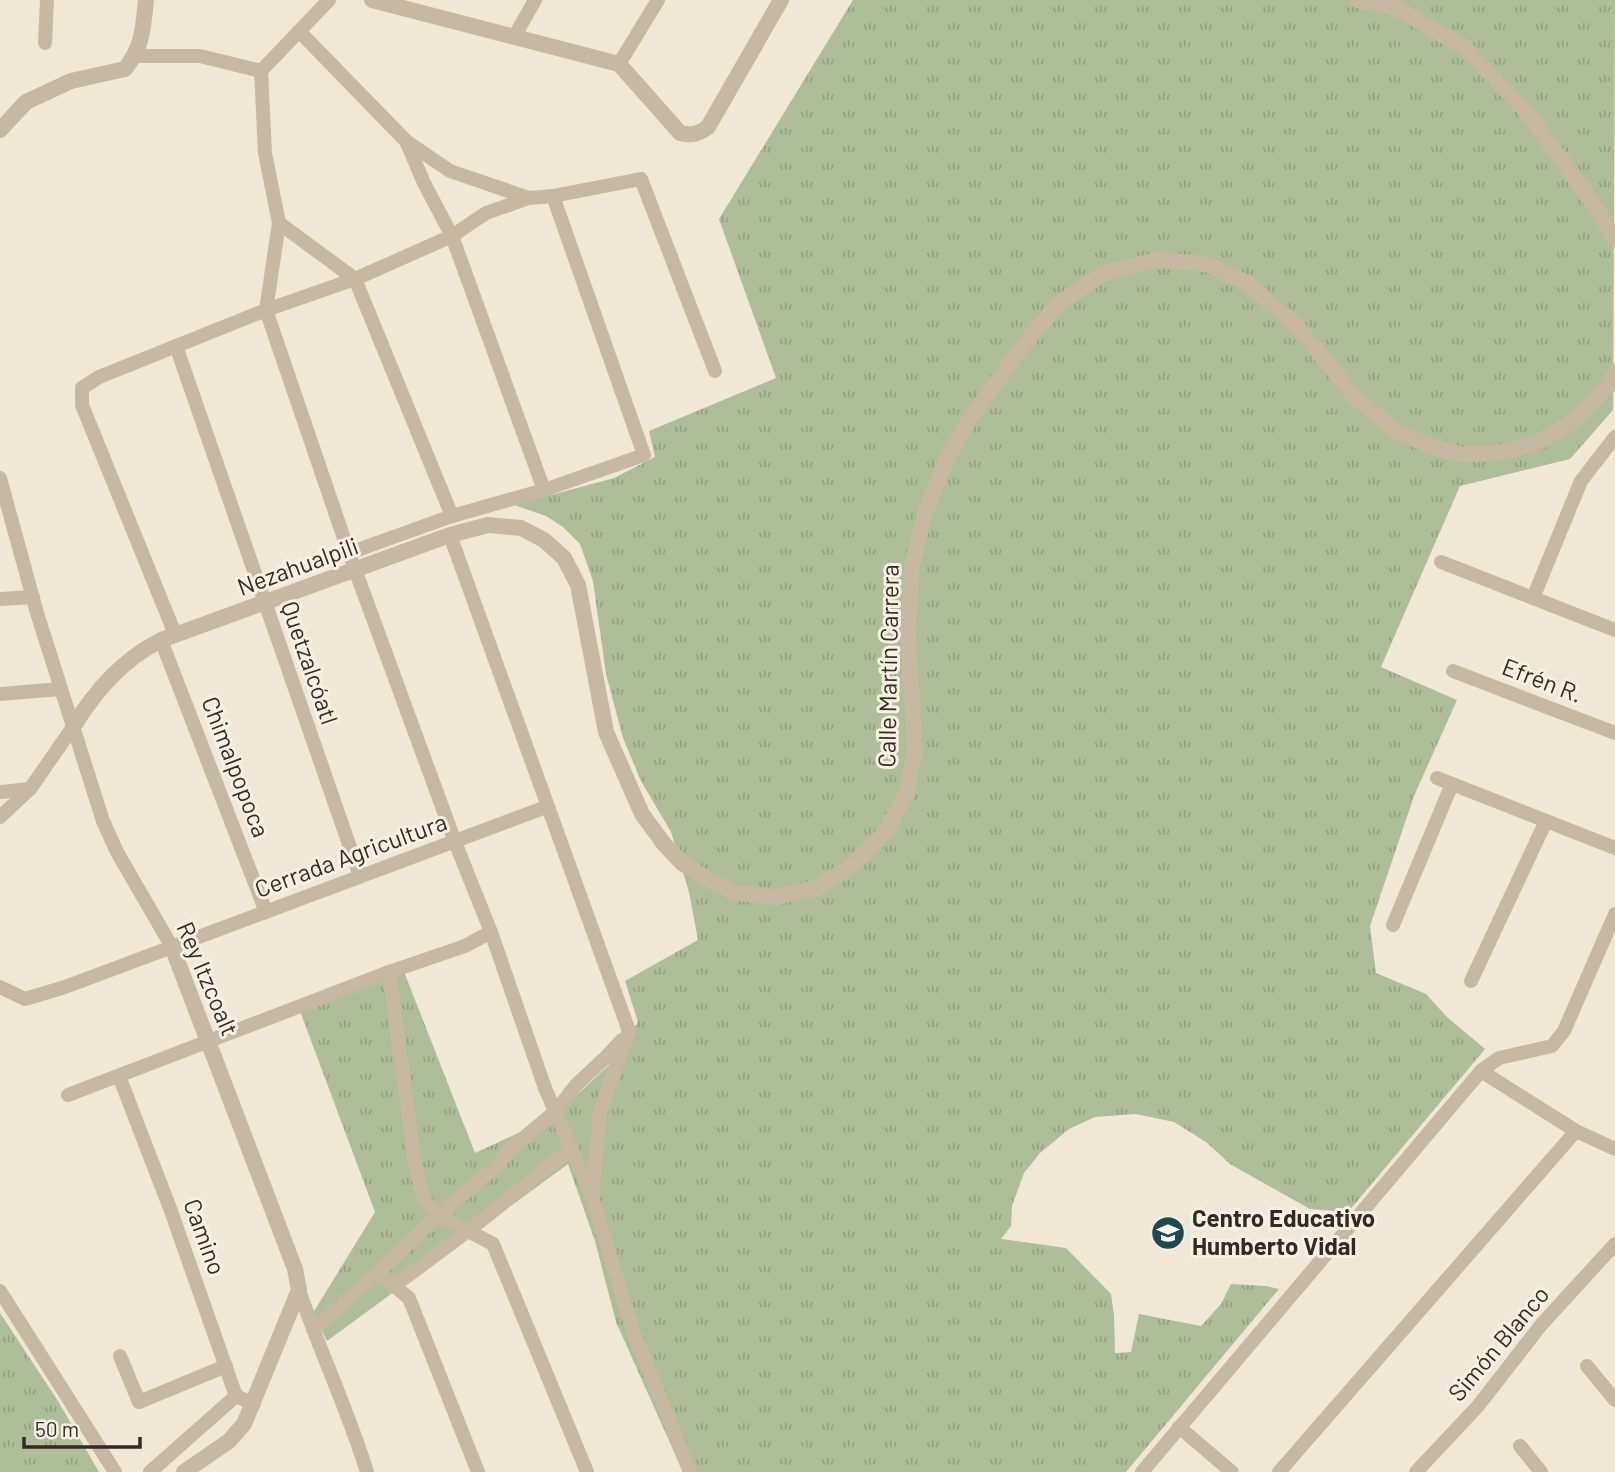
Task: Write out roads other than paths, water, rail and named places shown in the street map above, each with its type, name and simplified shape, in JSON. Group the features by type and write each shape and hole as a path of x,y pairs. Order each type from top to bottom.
{"street":[{"path":"44,43 47,0"},
{"path":"0,130 26,102 71,81 125,69 135,56 142,38 146,0"},
{"path":"329,0 261,71 265,153 279,223 266,310 349,553 455,842 491,932 545,1088 592,1198 633,1331 690,1472"},
{"path":"372,0 410,4 514,37 619,64 680,133 688,135 698,134 708,127 781,0"},
{"path":"514,37 535,0"},
{"path":"619,64 658,0"},
{"path":"1357,0 1396,8 1464,47 1526,111 1615,238"},
{"path":"299,31 406,141 450,171 529,198"},
{"path":"135,56 200,56 261,71"},
{"path":"406,141 424,183 452,236 544,490"},
{"path":"176,346 266,310 355,279 452,236 485,213 529,198 641,180 715,371"},
{"path":"349,553 452,516 544,490 644,455 553,196"},
{"path":"279,223 355,279 452,516"},
{"name":"Calle Martín Carrera","path":"450,536 488,525 521,528 544,540 564,558 578,585 607,732 642,814 664,845 682,863 706,878 736,893 776,897 817,888 855,863 886,831 906,795 915,752 908,636 912,566 928,505 952,449 972,416 1022,347 1058,304 1103,274 1157,260 1207,264 1247,283 1296,325 1356,398 1396,431 1430,446 1462,455 1504,452 1541,441 1575,420 1609,385 1615,372"},
{"name":"Quetzalcóatl","path":"176,346 360,876"},
{"name":"Chimalpopoca","path":"176,346 99,377 82,388 82,405 266,912"},
{"path":"1533,598 1581,481 1615,437"},
{"name":"Rey Itzcoalt","path":"0,478 5,511 103,821 117,852 172,947 295,1269 299,1290"},
{"path":"450,536 629,1031 600,1111 592,1198"},
{"name":"Nezahualpili","path":"73,727 88,703 116,670 140,650 168,637 450,536"},
{"path":"1441,562 1615,630"},
{"path":"0,599 33,597"},
{"name":"Efrén R.","path":"1453,671 1615,733"},
{"path":"0,694 61,689"},
{"path":"0,817 30,789 73,727"},
{"path":"1437,778 1615,848"},
{"path":"1393,925 1452,784"},
{"path":"0,792 30,789"},
{"name":"Cerrada Agricultura","path":"0,988 25,999 546,807"},
{"path":"1471,981 1546,821"},
{"path":"1142,1472 1481,1071 1499,1058 1552,1046 1564,1031 1615,914"},
{"path":"68,1095 389,972 465,946 491,932"},
{"path":"389,972 415,1164 424,1200 438,1215 493,1244 587,1472"},
{"path":"313,1331 556,1111 576,1084 604,1059 629,1031"},
{"path":"1481,1071 1576,1131 1615,1149"},
{"name":"Camino","path":"119,1076 171,1212 236,1396"},
{"path":"1279,1472 1576,1131"},
{"path":"394,1286 572,1148"},
{"name":"Simón Blanco","path":"1416,1472 1478,1406 1541,1325 1614,1250"},
{"path":"379,1273 409,1298 478,1472"},
{"path":"299,1290 354,1429 368,1472"},
{"path":"184,1472 229,1441 244,1424 299,1290"},
{"path":"0,1291 115,1472"},
{"path":"120,1356 139,1402 226,1366"},
{"path":"1587,1366 1615,1400"},
{"path":"150,1472 236,1396 254,1404"},
{"path":"1179,1427 1232,1472"},
{"path":"1520,1446 1541,1472"}],"place":[{"name":"Centro Educativo Humberto Vidal","path":"1168,1233"}]}
